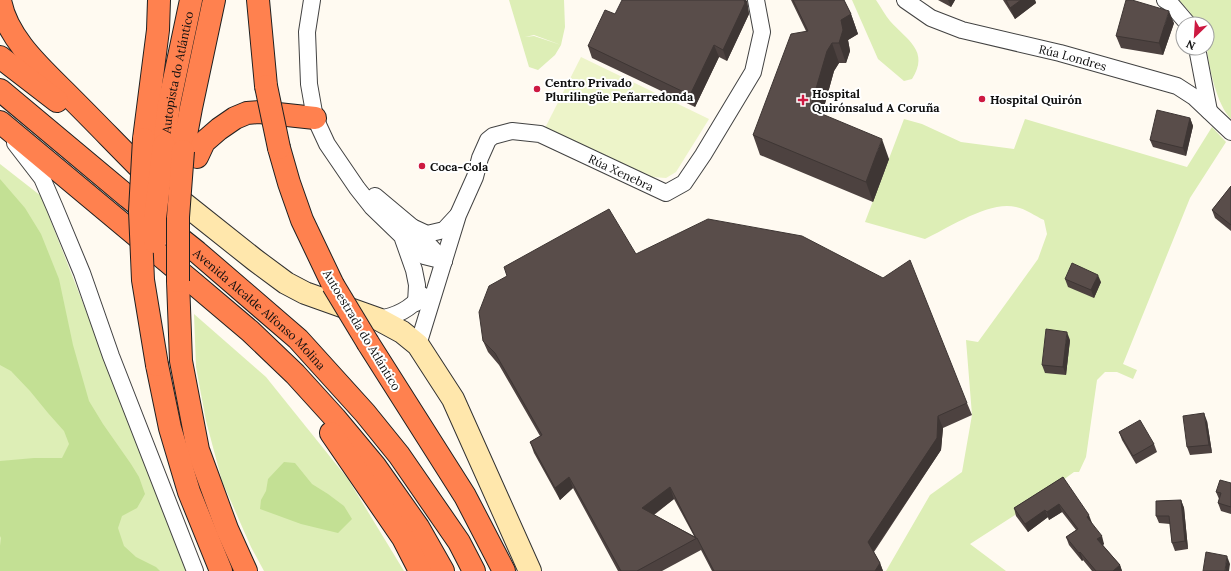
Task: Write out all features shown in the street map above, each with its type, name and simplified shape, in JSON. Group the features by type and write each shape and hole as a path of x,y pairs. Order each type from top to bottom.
{"highway":[{"path":"0,0 2,10 14,35 38,65 145,173"},
{"path":"159,0 158,30 172,148 178,217 178,281 181,361 198,450 227,529 246,571"},
{"name":"Autopista do Atlántico","path":"172,148 169,104 191,0"},
{"path":"214,0 191,108 172,148 155,218 157,365 170,428 189,492 221,571"},
{"name":"Autoestrada do Atlántico","path":"258,0 266,86 279,148 302,220 333,286 466,496 504,571"},
{"path":"0,57 44,90 145,173"},
{"name":"Avenida Alcalde Alfonso Molina","path":"0,90 122,192 197,252 298,339 365,413 399,455 459,542 474,571"},
{"path":"172,148 204,142 235,118 247,113 259,112 315,118"},
{"name":"Avenida Alcalde Alfonso Molina","path":"0,122 250,331 295,374 335,418 375,466 418,526 443,571"},
{"path":"295,374 328,429 403,538 420,571"}],"main road":[{"path":"145,173 286,283 305,293 378,319 402,332 418,345 453,398 530,571"}],"street":[{"path":"312,0 307,32 309,84 315,118 327,144 343,167 386,206 407,232 444,261"},
{"name":"Rúa Xenebra","path":"418,345 458,215 475,177 480,158 488,140 493,136 512,131 540,134 666,193 684,183 753,72 762,32 756,0"},
{"name":"Rúa Londres","path":"905,0 931,18 962,30 1060,53 1177,86 1194,97 1231,132"},
{"path":"1166,0 1181,16"},
{"path":"1199,56 1209,111"},
{"path":"0,122 42,178 53,203 82,273 111,356 195,571"},
{"path":"407,232 427,234 444,230 458,215"},
{"path":"407,232 417,285 416,303"},
{"name":"Rúa Xenebra","path":"378,319 401,313 416,303 426,291 444,261"}],"green space":[{"path":"509,0 564,0 565,27 561,45 555,55 538,70 529,67","holes":["534,35 561,45 534,36 525,37"]},
{"path":"852,0 876,0 890,21 909,40 917,53 919,61 912,79 904,81 878,59"},
{"path":"1179,0 1231,0 1231,119 1226,113 1214,86 1208,57 1215,56 1215,16 1192,16"},
{"path":"581,57 709,119 676,172 666,178 652,177 545,128"},
{"path":"904,119 922,124 961,142 1014,149 1025,119 1187,167 1212,127 1226,142 1190,198 1123,364 1137,370 1133,379 1117,372 1105,372 1097,380 1086,457 1079,472 1074,472 1015,515 970,544 1006,571 886,571 930,495 962,472 972,415 966,340 978,342 1038,259 1047,234 1044,220 1020,208 1006,206 982,211 969,216 925,239 865,222"},
{"path":"0,164 41,196 188,571 0,571"},
{"path":"0,179 25,208 41,234 59,279 73,345 89,401 139,477 145,494 137,508 122,516 118,528 124,546 136,557 156,567 160,571 0,571 0,461 34,458 62,458 69,444 64,431 30,391 11,371 0,365"},
{"path":"194,314 266,377 348,479 404,571 264,571 251,547 222,481 206,421 196,367"},
{"path":"284,462 295,463 312,484 344,506 352,519 338,533 301,524 260,509 261,500 266,491 268,479"}],"building":[{"path":"622,0 744,0 745,3 723,50 714,45 690,95 588,46 605,10 615,14"},
{"name":"Hospital Quirónsalud A Coruña","path":"793,0 844,0 851,14 841,20 843,30 839,43 832,43 827,51 810,109 882,139 866,182 753,135 791,34 808,31"},
{"path":"1006,0 1021,0 1010,8"},
{"path":"1126,0 1132,0 1169,11 1159,43 1116,36"},
{"path":"1157,110 1190,118 1183,148 1150,140"},
{"path":"1231,186 1231,225 1212,210"},
{"path":"609,209 636,254 708,219 802,236 883,278 910,260 967,403 938,416 937,438 868,542 880,563 875,571 714,571 697,538 637,571 621,571 569,477 555,488 530,442 542,435 495,353 483,341 479,312 489,286 507,276 504,267","holes":["670,487 696,538 642,508"]},
{"path":"1072,263 1098,275 1091,290 1065,279"},
{"path":"1046,329 1067,332 1063,367 1042,365"},
{"path":"1204,413 1209,445 1187,447 1183,416"},
{"path":"1140,420 1154,444 1133,456 1119,432"},
{"path":"1063,477 1089,515 1087,517 1102,536 1097,539 1120,565 1113,571 1096,571 1066,537 1078,529 1059,504 1047,512 1045,510 1025,524 1014,508"},
{"path":"1220,480 1231,483 1231,507 1218,503 1221,493 1216,492"},
{"path":"1181,500 1185,541 1172,543 1169,516 1156,516 1156,501"},
{"path":"1206,552 1227,556 1225,571 1203,571"}],"place":[{"name":"Centro Privado Plurilingüe Peñarredonda","path":"537,89"},
{"name":"Hospital Quirón","path":"982,99"},
{"name":"Hospital Quirónsalud A Coruña","path":"803,100"},
{"name":"Coca-Cola","path":"422,166"}]}
